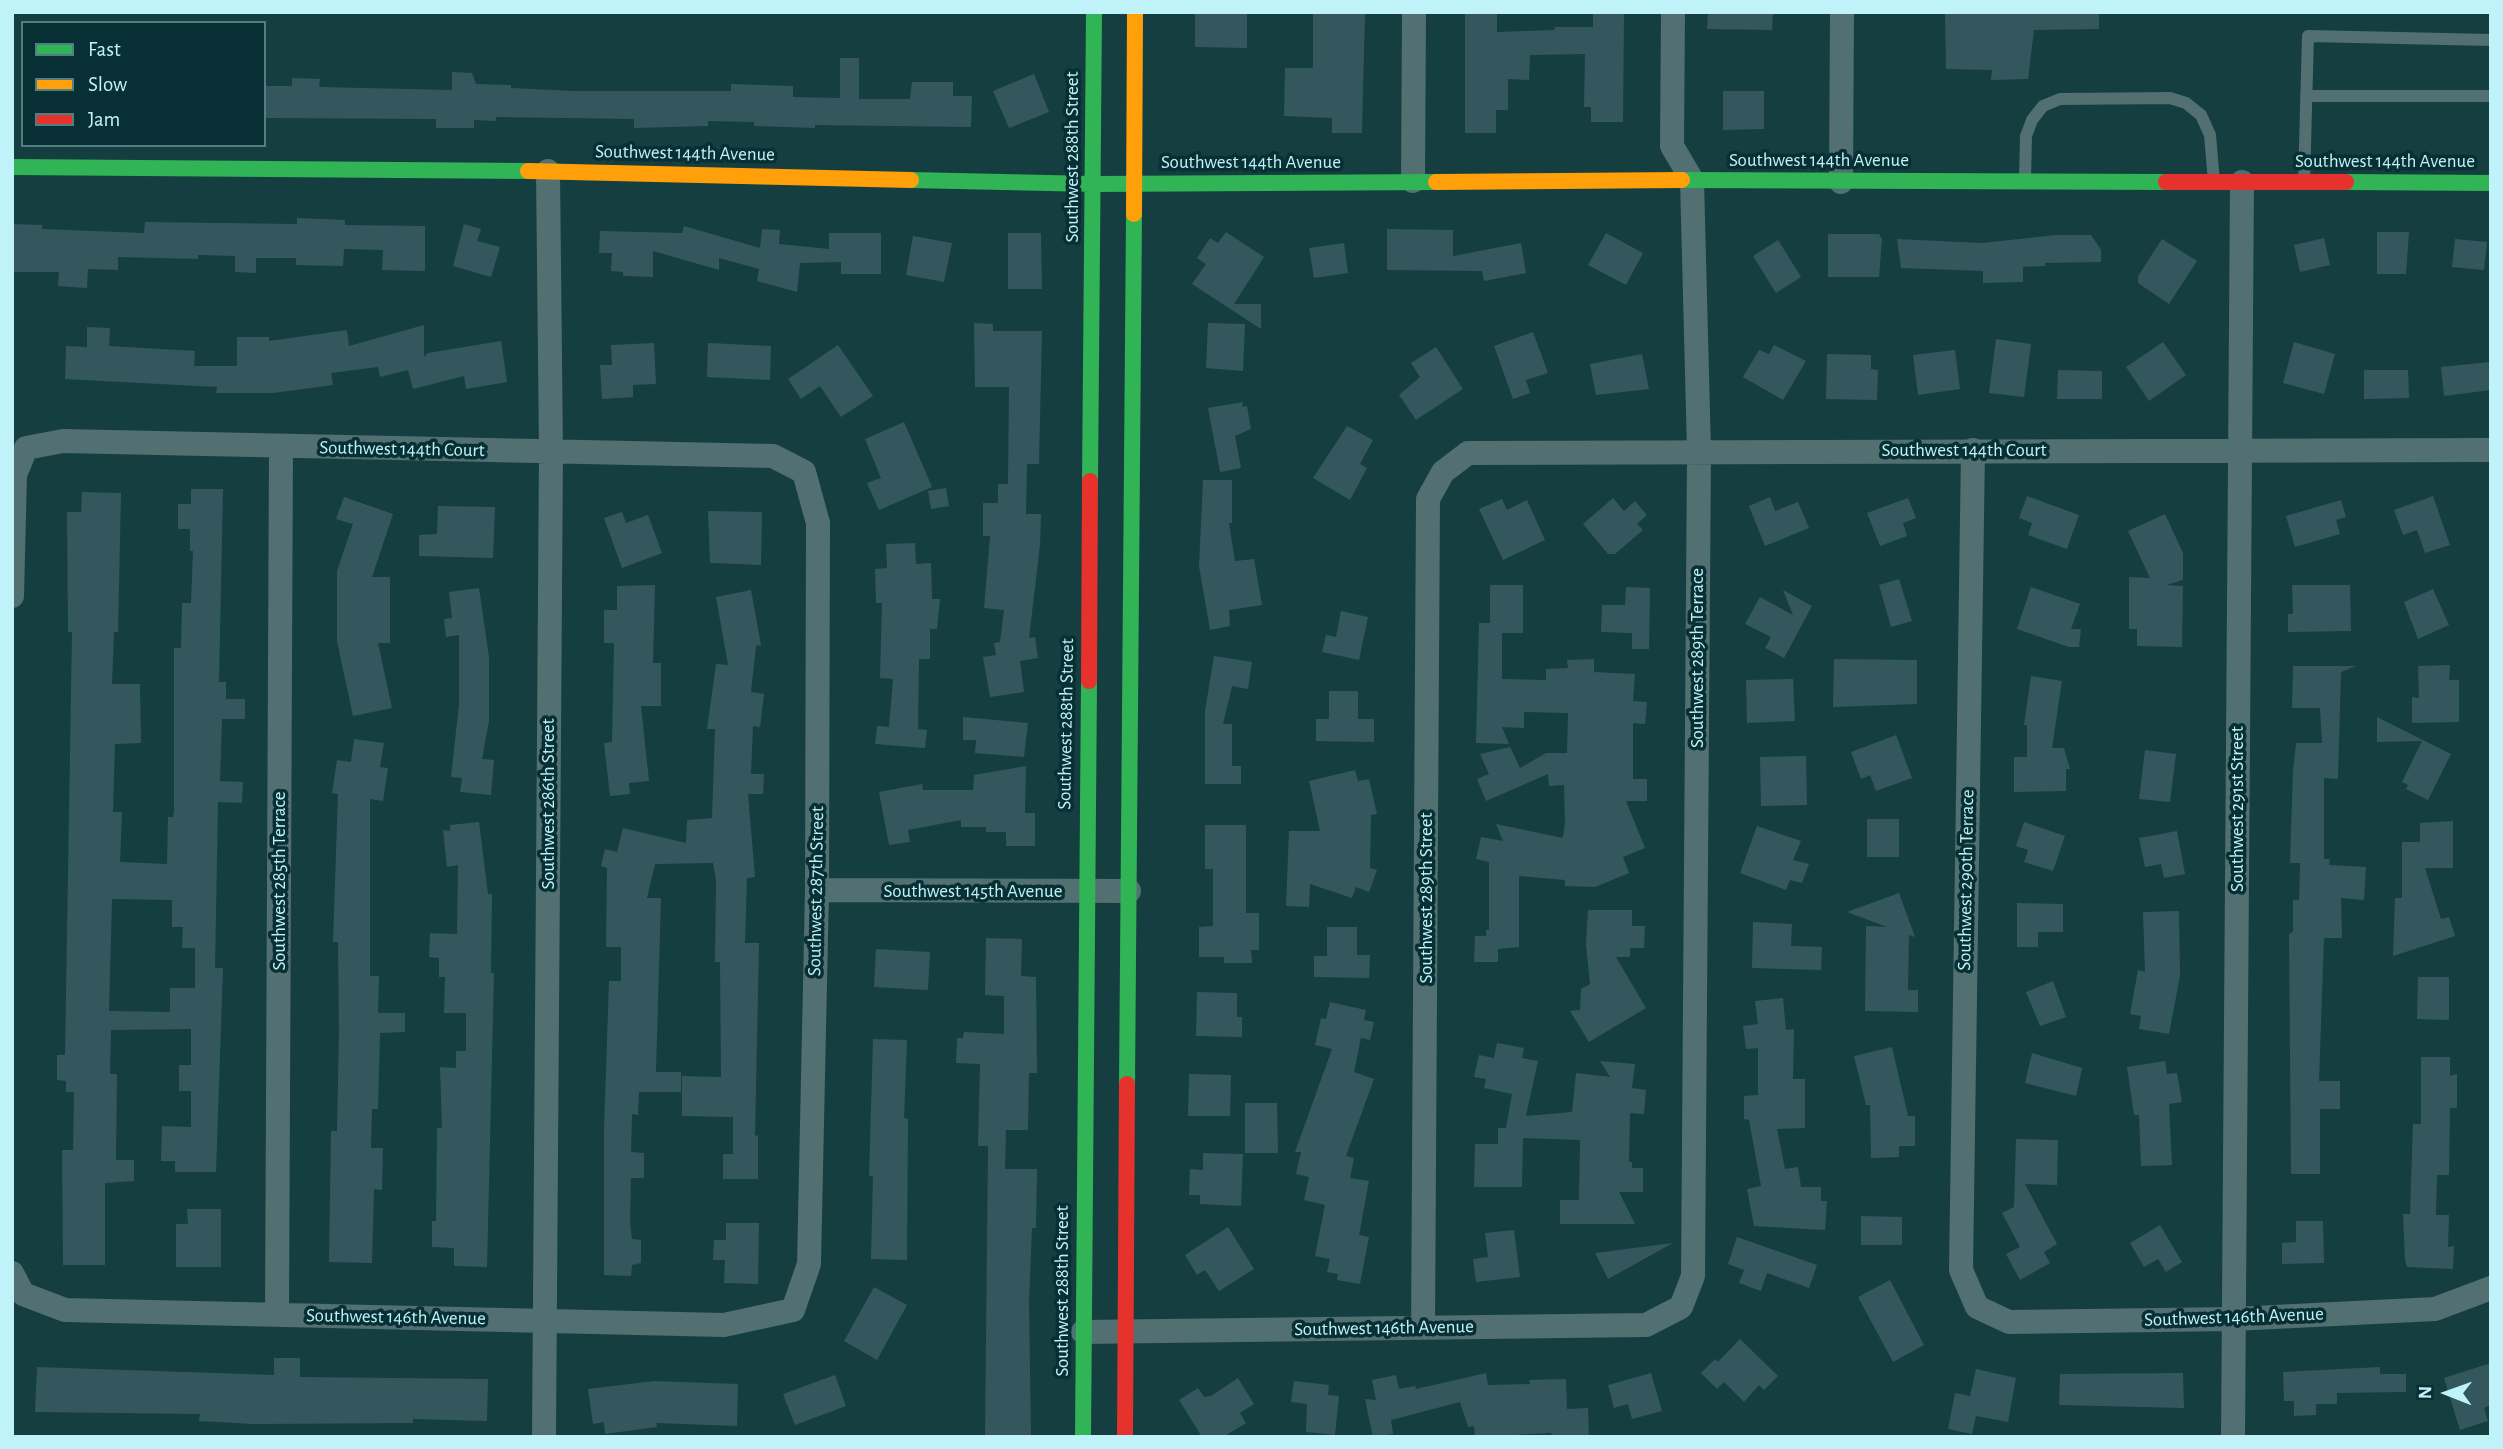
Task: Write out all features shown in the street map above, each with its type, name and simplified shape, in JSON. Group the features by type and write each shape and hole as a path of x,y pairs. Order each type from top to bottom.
{"main road":[{"name":"Southwest 288th Street","path":"1083,1437 1085,891 1094,12"},
{"path":"1125,1437 1135,12"},
{"name":"Southwest 144th Avenue","path":"12,167 548,171 1093,184 1692,180 2491,183"}],"street":[{"path":"1413,181 1414,12"},
{"name":"Southwest 289th Terrace","path":"1674,12 1672,146 1692,180 1699,451 1693,1276 1681,1307"},
{"path":"1842,12 1842,182"},
{"name":"Southwest 286th Street","path":"544,1437 551,452 548,171"},
{"name":"Southwest 291st Street","path":"2233,1437 2242,182"},
{"name":"Southwest 144th Court","path":"12,596 15,475 26,448 63,441 773,456 804,472"},
{"name":"Southwest 285th Terrace","path":"277,1314 281,447"},
{"name":"Southwest 290th Terrace","path":"1973,450 1961,1270 1977,1307"},
{"name":"Southwest 144th Court","path":"1443,472 1468,453 2491,450"},
{"name":"Southwest 287th Street","path":"793,1310 809,1264 817,890 818,523 804,472"},
{"name":"Southwest 289th Street","path":"1423,1327 1428,499 1443,472"},
{"name":"Southwest 145th Avenue","path":"817,890 1129,891"},
{"name":"Southwest 146th Avenue","path":"12,1273 23,1294 65,1310 724,1325 793,1310"},
{"name":"Southwest 146th Avenue","path":"1977,1307 2009,1322 2234,1319 2435,1309 2491,1288"},
{"name":"Southwest 146th Avenue","path":"1083,1332 1646,1325 1681,1307"}],"lane":[{"path":"2304,182 2308,36 2491,40"},
{"path":"2306,96 2491,96"},
{"path":"2025,182 2026,136 2032,120 2043,106 2060,99 2169,98 2186,103 2200,115 2210,135 2214,182"}],"building":[{"path":"1195,12 1247,12 1247,48 1195,47"},
{"path":"1313,12 1365,12 1362,133 1332,133 1332,118 1284,116 1285,68 1313,68"},
{"path":"1465,12 1497,12 1497,32 1593,27 1593,12 1624,12 1623,122 1591,122 1591,107 1584,107 1585,54 1530,55 1529,80 1508,79 1508,110 1496,110 1496,133 1465,133"},
{"path":"1708,12 1773,12 1772,30 1707,29"},
{"path":"1945,12 2099,12 2099,29 2034,30 2028,79 1991,80 1992,70 1946,69"},
{"path":"840,58 859,58 859,99 910,99 912,82 953,82 953,96 972,96 971,127 815,125 815,128 708,121 708,126 634,128 634,119 496,117 496,121 474,120 474,128 436,128 436,119 266,118 266,86 292,86 292,78 320,79 319,87 452,90 452,72 472,73 476,84 511,85 511,88 574,91 731,91 731,84 793,86 793,97 840,98"},
{"path":"1034,74 1049,112 1009,128 993,91"},
{"path":"1723,91 1764,91 1764,129 1723,130"},
{"path":"297,218 345,220 345,225 425,226 425,271 382,270 383,250 344,249 343,266 296,265 296,258 256,258 256,273 235,272 235,256 198,255 198,259 118,257 118,270 88,269 87,288 58,286 59,272 12,272 12,224 42,225 42,229 144,233 145,222 297,224"},
{"path":"464,224 481,229 477,241 500,247 491,277 453,266"},
{"path":"684,226 760,248 762,229 780,230 779,244 829,249 829,233 881,233 881,274 841,274 841,262 800,263 797,292 757,281 759,269 719,258 719,270 653,251 653,277 623,276 623,272 611,271 612,253 599,253 600,231 682,233"},
{"path":"1387,229 1453,230 1453,256 1521,243 1526,273 1484,281 1482,271 1387,270"},
{"path":"1226,232 1264,257 1234,304 1261,304 1261,329 1192,284 1206,264 1197,258 1210,238 1218,243"},
{"path":"2377,232 2409,232 2406,274 2377,274"},
{"path":"1008,233 1041,233 1042,289 1008,289"},
{"path":"1606,233 1643,253 1626,285 1588,265"},
{"path":"1828,234 1879,234 1882,239 1879,277 1828,277"},
{"path":"2056,235 2091,235 2101,250 2101,262 2045,263 2045,266 2023,267 2023,282 1983,283 1983,271 1901,268 1897,239 1982,243"},
{"path":"913,236 952,243 944,282 906,275"},
{"path":"2324,238 2330,265 2300,272 2294,245"},
{"path":"2162,239 2197,261 2169,304 2138,283 2138,276"},
{"path":"2455,239 2487,242 2484,270 2452,267"},
{"path":"1778,240 1801,277 1776,293 1753,256"},
{"path":"1344,243 1348,273 1314,278 1309,248"},
{"path":"974,323 993,324 993,331 1042,331 1039,464 1027,464 1026,514 1041,514 1029,638 1035,637 1038,658 1020,661 1024,692 990,697 983,657 996,655 994,643 1000,642 1004,610 984,608 990,536 983,536 983,503 998,503 998,484 1008,484 1009,387 975,387"},
{"path":"1208,323 1245,324 1243,371 1206,368"},
{"path":"424,325 424,357 428,353 501,341 507,382 466,389 464,376 413,389 408,370 380,377 378,367 331,373 333,385 273,393 216,393 217,387 65,379 66,346 87,347 87,327 110,328 109,346 195,351 194,366 237,366 237,337 269,337 269,341 347,330 349,346"},
{"path":"1533,332 1548,373 1526,380 1530,393 1513,399 1494,346"},
{"path":"1996,339 2031,344 2024,397 1989,393"},
{"path":"2163,342 2186,375 2149,401 2126,367"},
{"path":"2294,342 2335,354 2324,394 2283,383"},
{"path":"654,343 656,384 633,385 633,397 602,399 600,365 612,365 611,345"},
{"path":"708,343 771,346 770,380 707,377"},
{"path":"838,345 873,396 841,417 820,386 801,399 788,379"},
{"path":"1774,345 1806,361 1783,400 1743,377 1759,350 1769,354"},
{"path":"1436,347 1463,389 1416,420 1399,395 1420,377 1411,363"},
{"path":"1955,350 1960,389 1918,395 1913,355"},
{"path":"1642,354 1649,389 1596,395 1590,364"},
{"path":"1827,354 1871,355 1871,369 1878,370 1877,400 1826,399"},
{"path":"2491,362 2491,390 2444,396 2441,367"},
{"path":"2058,370 2102,371 2102,399 2057,399"},
{"path":"2364,370 2408,370 2409,398 2364,399"},
{"path":"1243,402 1242,407 1247,406 1251,429 1235,436 1241,468 1220,472 1208,408"},
{"path":"904,422 932,487 879,510 867,483 881,478 865,439"},
{"path":"1347,426 1373,440 1360,464 1367,468 1350,500 1313,478"},
{"path":"1203,480 1232,480 1232,523 1229,523 1235,561 1254,559 1262,605 1229,610 1230,626 1210,630 1199,566"},
{"path":"946,488 949,506 931,509 928,491"},
{"path":"191,489 223,489 219,682 226,682 226,699 245,699 245,719 222,719 220,781 243,782 242,803 218,802 215,968 223,968 216,1172 175,1172 175,1161 161,1161 162,1126 191,1127 191,1091 179,1091 179,1065 191,1065 191,1029 111,1030 110,1074 117,1074 116,1160 134,1160 134,1181 105,1183 105,1265 63,1265 62,1150 73,1150 74,1092 66,1092 66,1081 57,1080 57,1055 65,1055 72,632 68,632 67,512 81,512 82,492 121,493 118,632 114,632 112,684 140,684 141,743 115,744 113,812 122,812 120,862 167,864 168,817 173,817 174,812 174,648 181,648 182,603 191,603 193,551 190,551 190,529 178,529 178,504 191,504","holes":["112,899 172,900 172,927 183,927 182,948 195,948 195,988 170,988 170,1012 109,1011"]},
{"path":"2027,496 2079,515 2067,549 2028,535 2032,523 2019,518"},
{"path":"2433,496 2450,545 2425,553 2417,530 2403,535 2394,510"},
{"path":"344,497 393,514 372,577 390,577 390,643 378,643 392,708 353,716 337,641 337,571 353,524 336,519"},
{"path":"1770,497 1775,511 1798,502 1809,528 1765,546 1749,506"},
{"path":"1613,498 1624,511 1635,501 1647,515 1637,524 1643,530 1615,554 1608,554 1583,524"},
{"path":"1908,498 1916,518 1903,523 1907,536 1880,546 1867,513"},
{"path":"1502,499 1507,510 1527,500 1545,540 1503,560 1479,509"},
{"path":"2341,500 2346,517 2336,520 2340,534 2295,547 2286,516"},
{"path":"438,506 495,507 493,558 419,556 419,535 437,534"},
{"path":"708,511 762,512 761,565 710,563"},
{"path":"622,512 626,523 648,515 662,553 622,568 604,518"},
{"path":"2165,514 2183,553 2183,580 2166,585 2183,586 2182,647 2137,646 2137,629 2129,629 2129,577 2150,578 2128,531"},
{"path":"915,543 916,564 931,563 932,599 940,599 937,629 930,629 930,659 919,659 918,729 927,730 925,748 875,744 877,726 889,727 893,679 880,678 882,603 876,603 875,569 887,568 886,544"},
{"path":"1899,579 1912,621 1891,627 1879,585"},
{"path":"655,585 653,663 661,663 661,706 641,706 649,781 629,783 630,794 610,796 604,743 612,742 614,643 604,643 604,610 617,610 617,586"},
{"path":"1490,585 1523,585 1523,633 1502,633 1502,679 1546,680 1546,669 1568,668 1567,660 1594,659 1594,672 1635,674 1633,701 1647,702 1645,724 1633,723 1633,779 1647,779 1647,801 1626,801 1645,848 1623,857 1629,873 1595,887 1565,886 1565,880 1519,876 1519,947 1498,949 1498,962 1474,962 1475,936 1486,936 1486,930 1489,930 1489,862 1476,859 1481,837 1503,841 1496,824 1563,838 1565,822 1564,785 1549,786 1548,774 1486,801 1477,779 1489,774 1480,754 1510,747 1520,768 1546,753 1567,753 1568,713 1524,712 1524,728 1502,727 1509,744 1476,743 1479,623 1490,623"},
{"path":"2292,585 2350,585 2351,631 2288,632 2288,614 2293,614"},
{"path":"1626,587 1650,588 1649,649 1632,649 1632,633 1601,632 1602,605 1625,605"},
{"path":"2031,587 2080,604 2071,629 2081,629 2079,647 2069,647 2017,629"},
{"path":"479,588 489,657 489,721 482,759 494,760 491,795 460,792 462,778 451,777 459,704 459,635 446,637 444,619 452,618 449,592"},
{"path":"2433,589 2449,625 2418,639 2404,602"},
{"path":"751,590 761,645 756,646 751,692 764,694 760,727 753,726 751,774 764,774 763,794 748,794 755,877 747,878 745,943 759,943 755,1136 758,1135 758,1179 723,1179 723,1154 733,1154 733,1117 682,1116 682,1076 721,1077 720,962 715,962 716,880 713,863 655,864 647,898 661,898 656,1072 681,1072 681,1092 639,1092 638,1115 632,1114 631,1152 644,1153 644,1178 631,1178 630,1222 632,1239 641,1240 641,1263 632,1265 631,1276 604,1275 604,1130 609,981 621,981 621,947 606,947 607,868 601,866 605,849 617,852 623,828 686,843 687,820 712,818 715,729 707,729 716,664 728,665 716,597"},
{"path":"1783,590 1812,606 1784,658 1765,648 1771,637 1745,624 1760,597 1793,615"},
{"path":"1341,611 1368,617 1359,660 1322,652 1326,635 1336,637"},
{"path":"1214,656 1252,662 1248,689 1232,686 1223,724 1232,724 1232,766 1241,766 1241,784 1205,784 1205,711"},
{"path":"1834,659 1917,660 1917,704 1833,707"},
{"path":"2450,665 2449,680 2459,680 2459,722 2412,723 2412,697 2419,698 2418,666"},
{"path":"2293,666 2356,666 2341,672 2338,779 2324,778 2324,859 2330,859 2329,865 2366,867 2364,900 2341,898 2342,938 2324,938 2319,1081 2340,1081 2340,1109 2320,1109 2320,1174 2291,1174 2289,934 2293,932 2293,900 2299,900 2300,863 2290,863 2293,770 2296,743 2322,743 2320,708 2292,708"},
{"path":"2031,676 2062,681 2052,748 2064,748 2070,769 2066,769 2066,791 2014,792 2014,757 2027,757 2027,725 2024,725"},
{"path":"1793,679 1795,721 1747,723 1746,680"},
{"path":"1329,691 1358,691 1358,719 1374,719 1374,742 1316,741 1316,719 1329,719"},
{"path":"963,717 1028,723 1024,757 975,753 976,740 963,740"},
{"path":"2377,717 2451,754 2428,800 2406,789 2408,785 2402,782 2422,741 2377,742"},
{"path":"1896,735 1912,778 1876,791 1870,775 1861,779 1851,752"},
{"path":"354,739 384,743 380,767 388,768 383,801 370,799 370,976 379,976 378,1013 405,1013 405,1032 380,1033 378,1109 372,1109 371,1148 383,1148 382,1190 374,1189 372,1263 329,1262 331,1131 337,1131 339,1032 338,942 333,942 338,794 332,793 337,760 351,762"},
{"path":"2145,750 2176,754 2170,802 2139,799"},
{"path":"1806,756 1807,805 1761,806 1760,757"},
{"path":"1026,766 1025,813 1035,813 1035,846 1006,846 1006,832 986,832 986,827 961,827 961,820 908,830 910,842 889,845 879,792 922,784 923,790 973,790 974,775"},
{"path":"1355,770 1358,781 1369,779 1377,814 1371,815 1370,868 1377,870 1369,892 1356,887 1352,898 1310,884 1309,907 1286,906 1289,831 1320,831 1309,781"},
{"path":"1867,819 1899,819 1899,857 1867,857"},
{"path":"2453,821 2453,868 2425,868 2441,919 2449,917 2455,936 2393,956 2395,898 2402,898 2402,842 2420,842 2420,823"},
{"path":"479,822 488,894 492,894 491,973 494,973 487,1267 454,1266 454,1248 432,1247 432,1221 436,1221 437,1128 442,1128 440,1067 456,1068 456,1051 466,1051 466,1013 444,1013 445,977 439,977 439,958 429,957 430,933 457,934 458,865 447,867 443,830 450,831 450,825"},
{"path":"2024,822 2065,836 2053,871 2024,862 2028,850 2016,846"},
{"path":"1205,825 1246,825 1246,913 1259,913 1259,950 1251,950 1252,963 1224,963 1224,957 1199,957 1199,927 1213,926 1213,869 1205,869"},
{"path":"1757,826 1801,841 1793,860 1809,864 1802,883 1790,880 1786,890 1740,873"},
{"path":"2177,831 2185,874 2164,878 2161,864 2145,867 2139,838"},
{"path":"1899,893 1915,937 1909,935 1908,990 1918,990 1918,1012 1865,1011 1866,926 1887,927 1847,912"},
{"path":"2017,903 2063,904 2063,932 2038,932 2038,947 2017,947"},
{"path":"1588,910 1632,910 1632,926 1645,926 1644,948 1630,948 1630,957 1616,957 1646,1008 1589,1042 1570,1011 1580,1010 1581,989 1590,984 1586,945"},
{"path":"2179,911 2180,976 2169,1034 2139,1029 2141,1016 2130,1014 2138,970 2145,972 2143,912"},
{"path":"1753,922 1792,924 1791,946 1822,947 1821,970 1752,968"},
{"path":"1327,927 1357,927 1357,955 1370,955 1369,978 1314,977 1314,956 1327,956"},
{"path":"986,938 1022,939 1021,976 1036,977 1037,1073 1029,1073 1028,1130 1006,1130 1005,1169 1037,1169 1036,1228 1032,1228 1029,1301 1031,1437 985,1437 988,1146 978,1146 980,1064 956,1063 957,1038 963,1038 964,1032 1004,1034 1004,996 985,995"},
{"path":"876,949 930,952 928,990 874,987"},
{"path":"2418,977 2449,977 2449,1020 2417,1019"},
{"path":"2053,981 2066,1017 2040,1026 2026,992"},
{"path":"1197,992 1237,993 1237,1017 1242,1017 1242,1037 1196,1036"},
{"path":"1783,998 1786,1030 1794,1029 1793,1079 1805,1079 1805,1128 1777,1129 1785,1169 1798,1167 1801,1187 1821,1187 1821,1201 1827,1201 1825,1230 1754,1226 1747,1189 1761,1186 1749,1120 1744,1119 1744,1096 1758,1095 1758,1048 1746,1049 1743,1026 1758,1024 1755,1001"},
{"path":"1330,1002 1366,1010 1364,1020 1374,1022 1370,1040 1361,1038 1354,1072 1374,1079 1346,1156 1354,1158 1350,1178 1369,1181 1359,1235 1369,1237 1360,1284 1337,1280 1338,1274 1327,1272 1330,1259 1315,1256 1325,1205 1304,1200 1309,1177 1296,1174 1301,1152 1295,1152 1332,1049 1315,1045 1321,1018 1326,1019"},
{"path":"873,1039 907,1040 904,1118 908,1119 907,1260 871,1259 873,1176 869,1176"},
{"path":"1497,1043 1524,1048 1522,1058 1538,1061 1526,1116 1572,1112 1576,1073 1610,1077 1600,1061 1635,1064 1632,1088 1646,1090 1644,1114 1630,1113 1629,1162 1632,1162 1632,1168 1643,1168 1643,1192 1619,1192 1635,1224 1560,1224 1560,1200 1579,1200 1580,1140 1523,1138 1522,1187 1474,1187 1475,1144 1498,1144 1498,1128 1506,1128 1512,1094 1484,1088 1486,1079 1474,1077 1479,1055 1494,1058"},
{"path":"1892,1047 1908,1116 1915,1116 1915,1146 1899,1146 1899,1157 1871,1158 1870,1105 1866,1105 1854,1056"},
{"path":"2032,1053 2082,1068 2076,1096 2025,1083"},
{"path":"2421,1057 2450,1057 2450,1076 2457,1074 2457,1108 2450,1108 2449,1175 2437,1175 2436,1215 2449,1215 2448,1247 2454,1246 2453,1269 2407,1267 2405,1260 2403,1214 2410,1214 2413,1124 2421,1124"},
{"path":"2165,1061 2167,1074 2177,1073 2182,1102 2169,1104 2172,1165 2141,1166 2139,1115 2134,1115 2127,1067"},
{"path":"1189,1074 1231,1075 1230,1116 1188,1116"},
{"path":"1245,1103 1277,1103 1278,1153 1245,1153"},
{"path":"2016,1139 2058,1140 2057,1185 2025,1184 2057,1244 2044,1252 2050,1263 2020,1280 2006,1254 2020,1247 2002,1213 2014,1207"},
{"path":"1203,1153 1243,1154 1241,1206 1200,1204 1200,1195 1189,1195 1190,1169 1203,1170"},
{"path":"187,1209 221,1209 221,1267 176,1267 176,1224 188,1224"},
{"path":"1861,1216 1902,1217 1902,1245 1861,1245"},
{"path":"2296,1221 2323,1221 2324,1263 2282,1264 2282,1243 2296,1242"},
{"path":"726,1223 759,1223 758,1284 724,1283 725,1260 713,1260 714,1240 726,1240"},
{"path":"2160,1225 2182,1262 2166,1272 2158,1259 2144,1267 2130,1243"},
{"path":"1228,1227 1254,1269 1219,1291 1205,1270 1197,1275 1185,1255"},
{"path":"1514,1230 1520,1277 1476,1282 1473,1259 1488,1257 1485,1233"},
{"path":"1737,1237 1817,1265 1809,1288 1767,1273 1761,1291 1739,1283 1744,1270 1728,1264"},
{"path":"1673,1243 1608,1279 1595,1253"},
{"path":"1890,1280 1924,1345 1893,1362 1858,1297"},
{"path":"874,1287 907,1305 877,1360 844,1341"},
{"path":"1740,1339 1778,1376 1764,1390 1759,1385 1744,1402 1724,1382 1717,1389 1701,1373 1715,1359 1718,1362"},
{"path":"274,1358 300,1358 300,1377 488,1379 487,1421 413,1419 413,1423 253,1424 199,1421 200,1414 35,1412 37,1367 274,1375"},
{"path":"2491,1363 2491,1405 2484,1408 2488,1421 2460,1430 2444,1378"},
{"path":"2380,1367 2380,1374 2406,1374 2406,1392 2337,1393 2337,1404 2316,1404 2316,1415 2294,1416 2294,1401 2284,1401 2283,1372"},
{"path":"1976,1369 2016,1378 2008,1422 1976,1416 1972,1434 1948,1429 1955,1393 1970,1396"},
{"path":"1486,1373 1488,1385 1530,1384 1529,1380 1566,1379 1567,1409 1588,1408 1589,1437 1552,1437 1551,1433 1475,1437 1474,1426 1468,1427 1460,1402 1391,1420 1393,1434 1373,1437 1365,1399 1376,1400 1372,1380 1396,1375 1399,1389 1415,1386 1416,1389"},
{"path":"1651,1373 1662,1411 1632,1419 1628,1404 1614,1408 1608,1385"},
{"path":"2183,1373 2184,1408 2059,1405 2060,1374"},
{"path":"835,1375 846,1406 795,1425 783,1394"},
{"path":"1238,1378 1254,1404 1240,1413 1246,1423 1223,1437 1202,1437 1179,1400 1198,1388 1204,1397 1211,1396"},
{"path":"654,1381 738,1384 737,1426 656,1423 657,1427 605,1434 604,1422 593,1424 588,1389"},
{"path":"1294,1381 1329,1385 1328,1395 1339,1396 1335,1435 1306,1432 1307,1404 1291,1402"}],"traffic: fast":[{"path":"1090,481 1094,12"},
{"path":"12,167 528,171"},
{"path":"911,180 1093,184 1436,182"},
{"path":"1682,180 2166,182"},
{"path":"2346,182 2491,183"},
{"path":"1127,1084 1134,214"},
{"path":"1083,1437 1089,681"}],"traffic: slow":[{"path":"1134,214 1135,12"},
{"path":"528,171 911,180"},
{"path":"1436,182 1682,180"}],"traffic: jam":[{"path":"2166,182 2346,182"},
{"path":"1089,681 1090,481"},
{"path":"1125,1437 1127,1084"}]}
